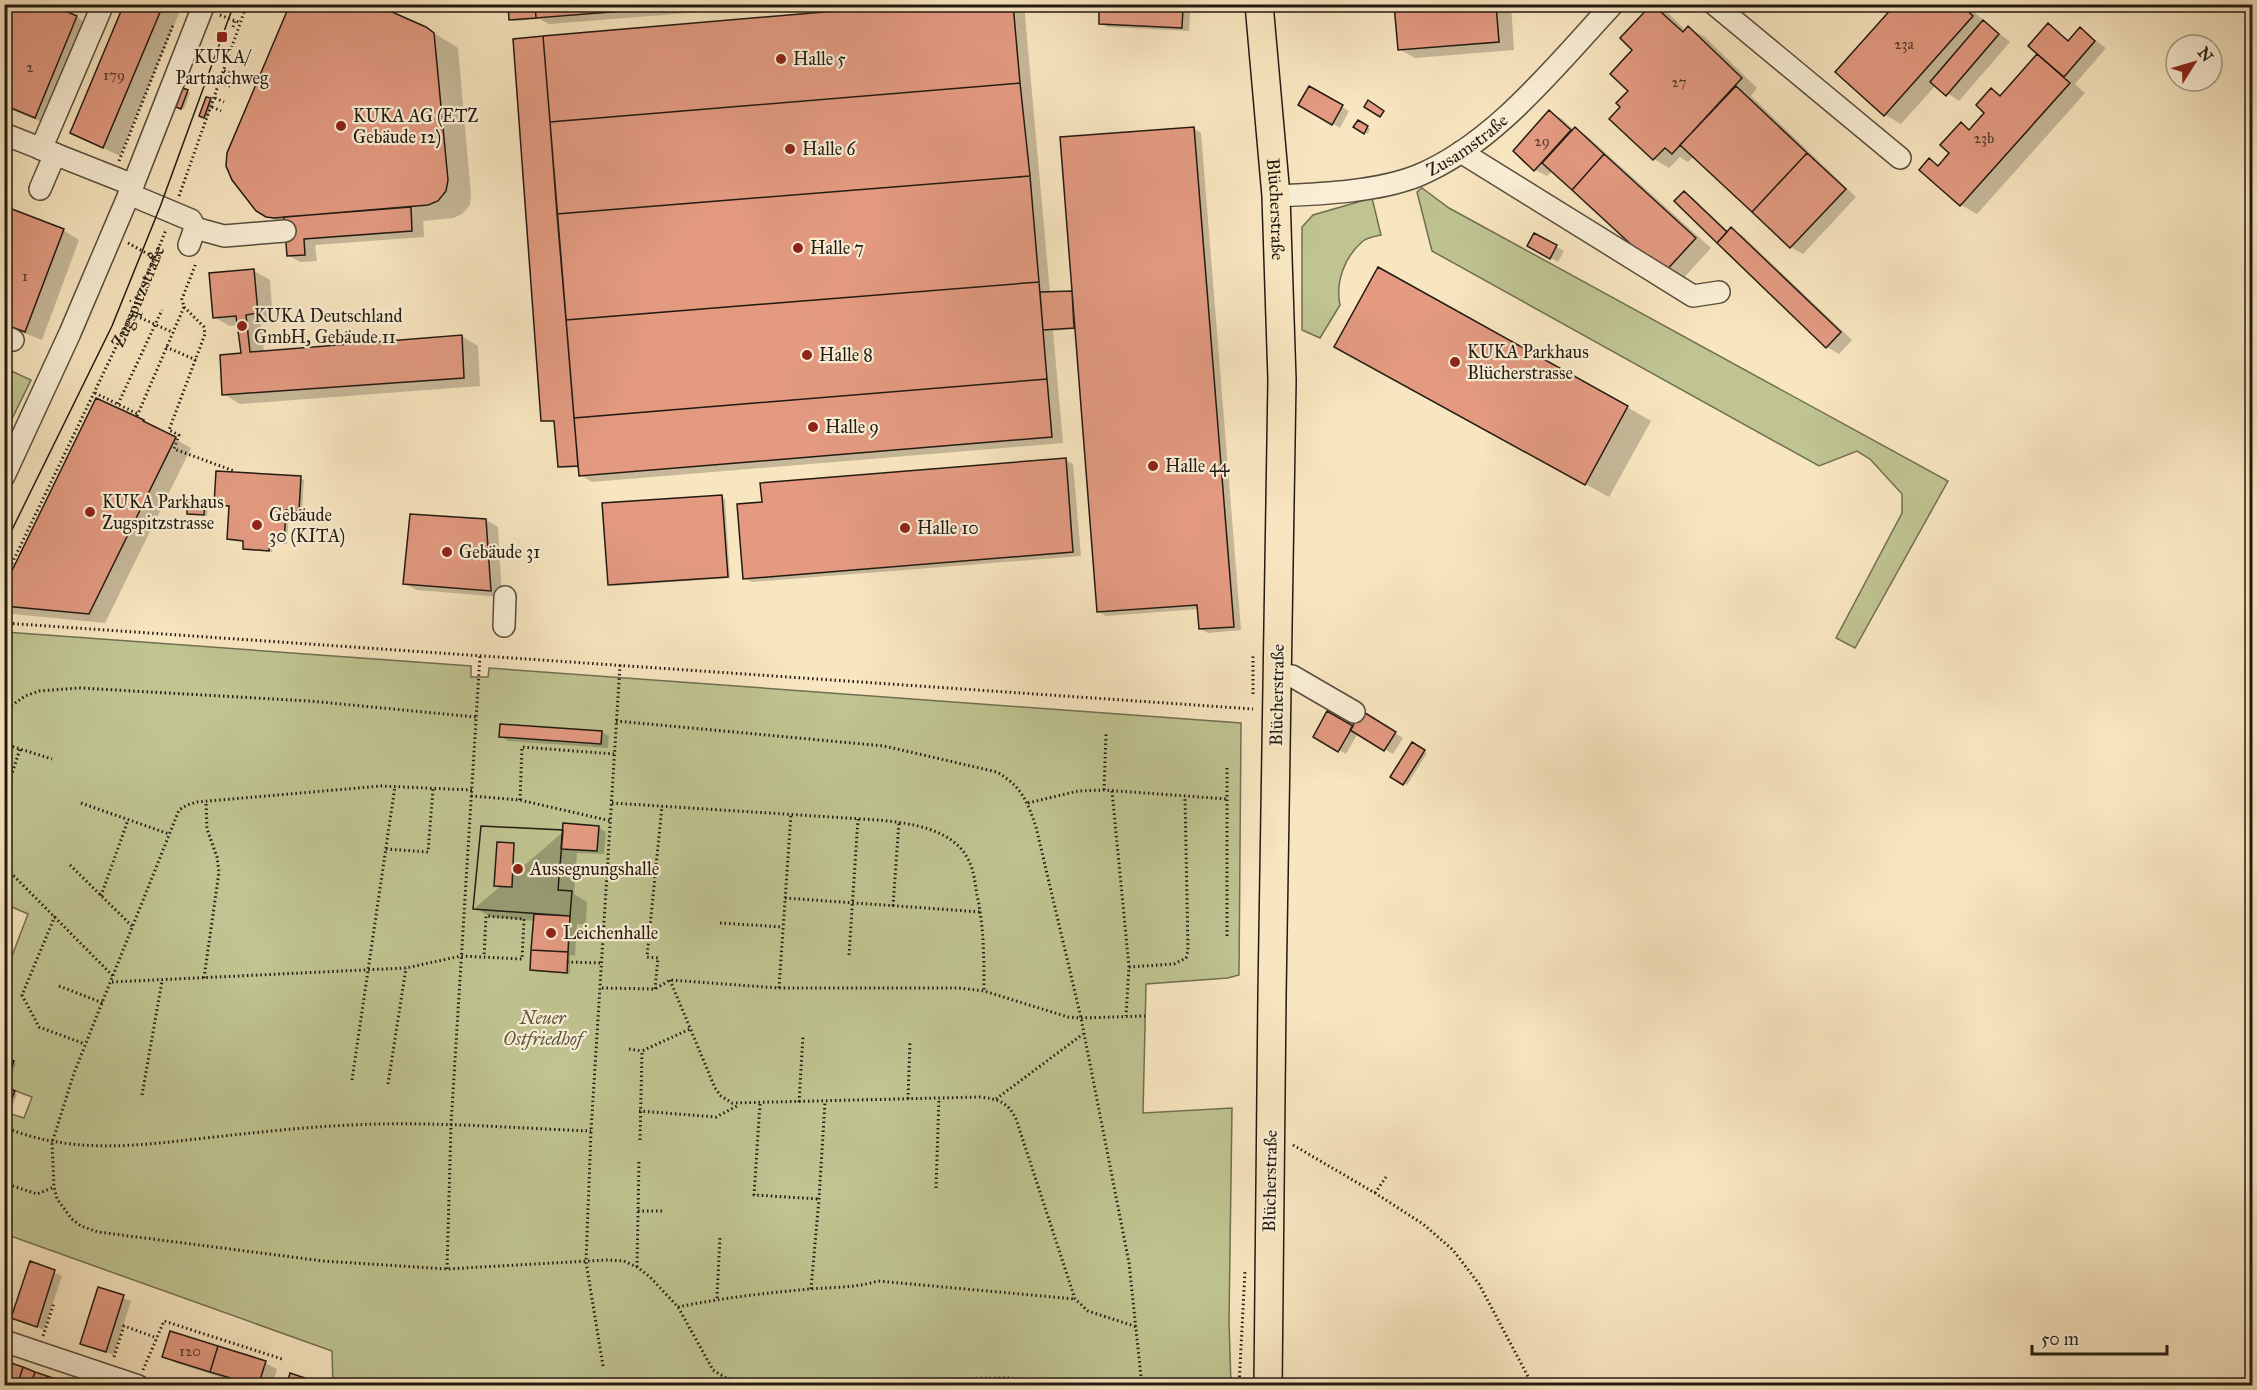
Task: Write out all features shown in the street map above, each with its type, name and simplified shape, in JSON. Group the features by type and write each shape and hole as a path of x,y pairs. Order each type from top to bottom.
{"main road":[{"name":"Blücherstraße","path":"1259,4 1276,195 1282,380 1268,1386"}],"street":[{"path":"40,189 48,151 103,4"},
{"name":"Zusamstraße","path":"1276,195 1305,194 1395,183 1441,165 1475,142 1517,106 1613,4"},
{"path":"1714,4 1900,158"},
{"path":"4,476 70,333 209,9"},
{"path":"4,134 112,177 131,190 190,220 197,235 224,236 285,231"},
{"path":"1461,152 1693,296 1719,292"},
{"path":"504,626 505,597"},
{"path":"1278,675 1292,676 1354,712"},
{"path":"4,1341 137,1385"}],"path":[{"name":"Zugspitzstraße","path":"4,580 132,314 212,107 247,4"},
{"path":"209,9 241,23"},
{"path":"233,27 235,20"},
{"path":"112,177 174,22"},
{"path":"224,71 234,74"},
{"path":"220,83 230,86"},
{"path":"215,98 224,102"},
{"path":"212,107 221,111"},
{"path":"197,235 182,299 187,312 204,327 205,334 169,430 179,435 174,449 234,471"},
{"path":"95,393 137,415 184,307"},
{"path":"118,404 162,310"},
{"path":"132,314 172,332"},
{"path":"166,347 196,360"},
{"path":"4,622 1253,709"},
{"path":"447,1269 451,1125 480,655"},
{"path":"603,1366 586,1262 591,1131 602,988 620,665"},
{"path":"4,711 19,699 39,691 80,688 310,702 476,717"},
{"path":"616,721 847,741 912,751 997,772 1020,789 1028,803 1036,827 1081,1018 1130,1263 1142,1386"},
{"path":"1104,790 1106,734"},
{"path":"4,744 52,759"},
{"path":"520,800 522,747 614,754"},
{"path":"4,798 20,749"},
{"path":"1227,768 1227,936"},
{"path":"472,790 395,786 206,801 187,805 179,810 112,982 85,1044 52,1143 54,1187 60,1204 72,1218 81,1226 98,1232 323,1261 447,1269 606,1260 624,1262 637,1267 650,1277 678,1307 713,1370 726,1378 741,1381 1010,1378 1038,1386"},
{"path":"352,1080 395,786"},
{"path":"386,849 428,852 433,788"},
{"path":"1028,803 1078,791 1104,790 1227,799"},
{"path":"1112,791 1129,967 1126,1016"},
{"path":"471,796 520,800 611,820"},
{"path":"1129,967 1174,964 1186,957 1188,951 1185,796"},
{"path":"204,978 219,872 213,843 207,829 206,801"},
{"path":"81,803 169,834"},
{"path":"612,803 898,822 944,836 963,850 972,868 984,930 984,991"},
{"path":"655,988 658,958 646,957 662,806"},
{"path":"779,988 791,814"},
{"path":"849,955 858,819"},
{"path":"101,896 128,820"},
{"path":"893,906 898,822"},
{"path":"70,865 133,928"},
{"path":"4,866 114,977"},
{"path":"785,898 981,912"},
{"path":"55,916 21,995 39,1027 85,1044"},
{"path":"112,982 406,968 461,956 522,959 525,919 486,916 484,957"},
{"path":"720,923 783,927"},
{"path":"567,962 602,963"},
{"path":"388,1084 406,968"},
{"path":"670,980 715,1088 727,1101 738,1105 996,1098 1005,1103 1017,1119 1075,1299 1088,1311 1137,1327"},
{"path":"602,988 655,988 670,980 779,988 959,988 984,991 1068,1017 1145,1016"},
{"path":"142,1095 162,981"},
{"path":"59,986 103,1003"},
{"path":"629,1049 642,1051 690,1029"},
{"path":"996,1098 1083,1034"},
{"path":"799,1102 803,1036"},
{"path":"908,1099 910,1041"},
{"path":"640,1140 642,1051"},
{"path":"936,1188 939,1098"},
{"path":"811,1289 825,1102"},
{"path":"760,1104 754,1195 819,1199"},
{"path":"639,1111 716,1117 738,1105"},
{"path":"4,1127 52,1143 84,1146 118,1146 352,1125 451,1125 591,1131"},
{"path":"1270,1133 1375,1193 1423,1224 1453,1250 1479,1284 1533,1386"},
{"path":"637,1267 639,1160"},
{"path":"1375,1193 1386,1177"},
{"path":"4,1183 37,1194 54,1187"},
{"path":"638,1210 662,1211"},
{"path":"717,1299 720,1237"},
{"path":"678,1307 717,1299 811,1289 858,1287 878,1281 1075,1299"},
{"path":"38,1352 54,1303"},
{"path":"137,1385 164,1321 282,1359"},
{"path":"107,1375 124,1326 157,1338"}],"green space":[{"path":"1422,188 1449,208 1948,481 1855,648 1836,638 1902,513 1902,494 1870,459 1857,451 1819,466 1432,251 1417,192"},
{"path":"1372,198 1381,235 1363,241 1346,262 1340,279 1340,305 1320,338 1302,330 1302,227 1313,215"},
{"path":"5,368 31,380 5,433"},
{"name":"Neuer Ostfriedhof","path":"5,632 471,666 471,677 488,677 489,668 1241,723 1239,975 1228,978 1146,984 1143,1113 1232,1108 1229,1322 1231,1385 333,1385 332,1351 5,1234 5,1112 24,1118 32,1097 5,1087 14,1061 5,1057 4,977 28,914 5,904"}],"building":[{"path":"14,4 49,4 77,16 35,118 4,105 4,28"},
{"path":"124,4 148,4 161,10 103,148 70,133"},
{"path":"148,4 164,4 161,10"},
{"name":"KUKA AG (ETZ Gebäude 12)","path":"290,4 374,4 426,27 434,33 448,180 446,191 438,201 428,205 274,218 266,217 256,211 232,180 226,166 227,153"},
{"path":"508,4 535,4 536,18 509,20"},
{"path":"535,4 712,4 536,18"},
{"name":"Halle 5","path":"846,4 1013,4 1020,83 550,122 543,36 847,10"},
{"path":"1099,4 1183,7 1182,28 1099,24"},
{"path":"1394,4 1496,4 1499,42 1398,50"},
{"path":"1652,4 1683,32 1688,26 1742,78 1672,154 1665,148 1653,160 1609,119 1620,107 1616,103 1628,91 1610,74 1632,50 1620,38"},
{"path":"1893,4 1960,4 1973,16 1884,116 1835,72 1894,6"},
{"path":"1983,20 1999,34 1946,96 1930,82"},
{"path":"2048,23 2068,41 2080,27 2095,41 2064,77 2028,46"},
{"path":"543,36 578,466 558,467 554,421 541,421 513,39"},
{"path":"2037,54 2070,83 1960,206 1919,170 1929,158 1938,166 1949,153 1940,145 1961,122 1969,130 1984,113 1976,105 1991,88 2000,96"},
{"name":"Halle 6","path":"1020,83 1030,176 557,214 550,122"},
{"path":"1309,86 1343,105 1332,125 1298,105"},
{"path":"1736,86 1807,153 1752,212 1680,145"},
{"path":"183,88 188,90 181,109 176,107"},
{"path":"206,97 211,98 204,118 199,116"},
{"path":"1368,100 1384,111 1380,117 1364,107"},
{"path":"1549,110 1571,130 1534,171 1513,151"},
{"path":"1358,120 1368,126 1364,134 1353,127"},
{"name":"Halle 44","path":"1194,127 1234,627 1199,629 1197,605 1097,612 1060,137"},
{"path":"1575,127 1604,154 1572,190 1542,163"},
{"path":"1807,153 1846,189 1790,248 1752,212"},
{"path":"1604,154 1696,238 1663,274 1572,190"},
{"name":"Halle 7","path":"1030,176 1039,282 566,320 557,214"},
{"path":"1684,191 1727,232 1717,243 1674,201"},
{"path":"4,206 64,229 25,332 4,324"},
{"path":"411,207 412,231 304,239 305,255 287,256 284,217"},
{"path":"1731,227 1841,332 1826,348 1717,243"},
{"path":"1534,233 1557,245 1550,259 1527,246"},
{"name":"KUKA Parkhaus Blücherstrasse","path":"1378,267 1628,406 1585,485 1334,347"},
{"name":"KUKA Deutschland GmbH, Gebäude 11","path":"254,269 258,313 246,315 250,352 462,335 464,378 222,395 220,355 241,353 236,316 213,318 209,273"},
{"name":"Halle 8","path":"1039,282 1047,379 574,418 566,320"},
{"path":"1072,291 1074,328 1043,330 1040,292"},
{"name":"Halle 9","path":"1047,379 1052,437 579,476 574,418"},
{"name":"KUKA Parkhaus Zugspitzstrasse","path":"96,398 176,437 89,614 4,606 4,587"},
{"name":"Halle 10","path":"1066,458 1073,552 743,579 737,504 762,502 760,483"},
{"name":"Gebäude 30 (KITA)","path":"216,471 301,476 299,511 286,510 284,543 270,542 269,551 243,549 243,541 227,539 229,506 214,505"},
{"path":"722,495 728,577 608,585 602,503"},
{"path":"187,502 205,503 204,515 187,514"},
{"name":"Gebäude 31","path":"410,514 486,519 491,591 403,584"},
{"path":"1327,711 1353,726 1338,752 1313,737"},
{"path":"1362,711 1396,732 1384,751 1350,730"},
{"path":"500,724 602,731 601,744 499,737"},
{"path":"1412,742 1425,750 1403,785 1390,777"},
{"path":"563,823 599,826 597,851 561,849"},
{"name":"Aussegnungshalle","path":"481,826 563,830 558,890 572,891 570,916 473,909","holes":["497,842 514,843 512,887 494,886"]},
{"name":"Aussegnungshalle","path":"481,826 563,830 558,890 572,891 570,916 473,909"},
{"name":"Leichenhalle","path":"534,914 570,916 568,952 531,950"},
{"path":"531,950 568,952 567,973 530,970"},
{"path":"4,1057 14,1061 4,1085"},
{"path":"4,1087 15,1091 8,1109 4,1108"},
{"path":"30,1261 55,1270 37,1327 11,1318"},
{"path":"98,1287 124,1295 106,1352 80,1344"},
{"path":"170,1331 218,1346 210,1372 162,1357"},
{"path":"218,1346 266,1361 258,1386 210,1372"},
{"path":"11,1363 23,1367 17,1386 4,1385"},
{"path":"4,1366 10,1368 4,1382"},
{"path":"23,1367 35,1372 30,1386 17,1386"},
{"path":"35,1372 47,1376 44,1386 30,1386"},
{"path":"290,1373 305,1378 303,1385 288,1380"},
{"path":"47,1376 59,1380 58,1386 44,1386"},
{"path":"59,1380 72,1384 71,1386 58,1386"},
{"path":"288,1380 303,1385 286,1386"}],"tram line":[{"path":"4,546 112,326 160,207 234,4"}],"place":[{"name":"KUKA/ Partnachweg","path":"222,37"},
{"name":"Halle 5","path":"781,59"},
{"name":"KUKA AG (ETZ Gebäude 12)","path":"341,126"},
{"name":"Halle 6","path":"790,149"},
{"name":"Halle 7","path":"798,248"},
{"name":"KUKA Deutschland GmbH, Gebäude 11","path":"242,326"},
{"name":"Halle 8","path":"807,355"},
{"name":"KUKA Parkhaus Blücherstrasse","path":"1455,362"},
{"name":"Halle 9","path":"813,427"},
{"name":"Halle 44","path":"1153,466"},
{"name":"KUKA Parkhaus Zugspitzstrasse","path":"90,512"},
{"name":"Gebäude 30 (KITA)","path":"257,525"},
{"name":"Halle 10","path":"905,528"},
{"name":"Gebäude 31","path":"447,552"},
{"name":"Aussegnungshalle","path":"518,869"},
{"name":"Leichenhalle","path":"551,933"}]}
